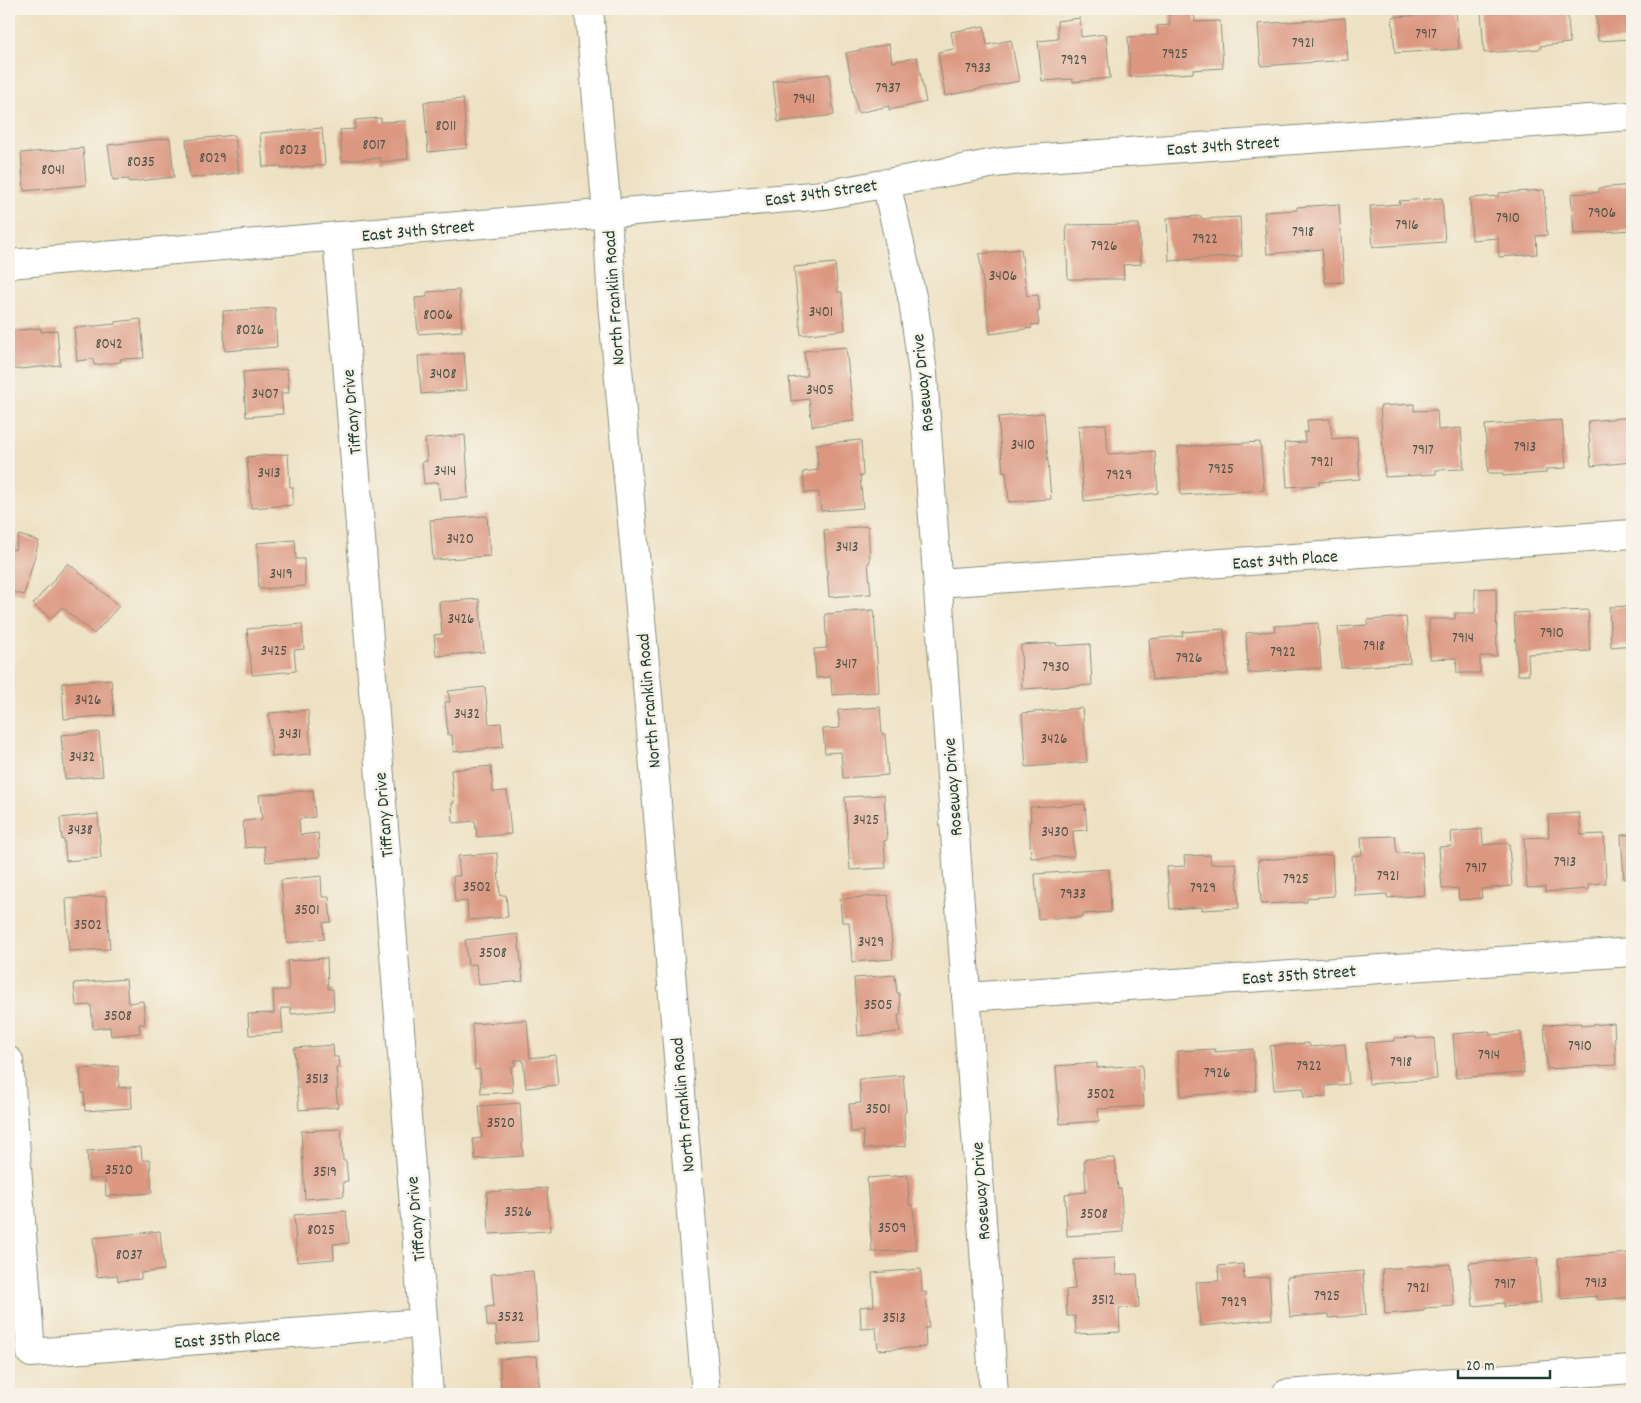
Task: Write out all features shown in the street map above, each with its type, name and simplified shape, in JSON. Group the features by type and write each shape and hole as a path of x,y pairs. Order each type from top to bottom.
{"street":[{"name":"North Franklin Road","path":"589,9 607,214 612,303 649,707 706,1394"},
{"name":"East 34th Street","path":"9,264 824,195 995,163 1030,159 1632,116"},
{"name":"Roseway Drive","path":"886,183 918,331 925,402 994,1394"},
{"name":"Tiffany Drive","path":"337,236 429,1394"},
{"name":"East 34th Place","path":"938,583 1632,534"},
{"name":"East 35th Street","path":"966,997 1632,952"},
{"name":"East 35th Place","path":"9,1061 31,1353 424,1323"},
{"path":"1286,1394 1632,1369"}],"building":[{"path":"1194,9 1195,22 1220,21 1223,68 1193,70 1193,73 1130,77 1128,37 1158,35 1157,26 1170,25 1169,11"},
{"path":"1423,9 1456,9 1459,49 1395,53 1392,17 1424,15"},
{"path":"1567,9 1570,43 1540,46 1541,49 1484,53 1481,10"},
{"path":"1596,9 1632,9 1632,39 1598,41"},
{"path":"1080,18 1081,37 1106,34 1110,78 1073,82 1073,79 1042,81 1038,41 1058,39 1057,21"},
{"path":"1345,18 1348,60 1261,66 1258,24"},
{"path":"984,26 987,45 1011,40 1019,81 945,96 938,52 954,49 951,32"},
{"path":"889,44 892,62 917,57 926,102 889,110 889,106 858,113 846,53"},
{"path":"829,74 834,115 778,122 773,81"},
{"path":"463,99 467,148 428,152 424,102"},
{"path":"381,118 381,122 405,121 408,159 380,162 380,158 342,161 340,130 355,129 355,120"},
{"path":"322,128 325,165 281,169 281,166 263,167 260,133"},
{"path":"235,135 239,173 190,178 186,140"},
{"path":"170,138 174,177 129,182 129,179 113,180 108,145"},
{"path":"83,148 86,185 24,191 21,153"},
{"path":"1632,185 1632,230 1574,234 1571,194 1599,192 1599,188"},
{"path":"1544,190 1547,235 1536,236 1537,254 1499,257 1498,238 1472,240 1470,198 1499,196 1499,193"},
{"path":"1442,198 1445,242 1373,247 1370,206 1400,204 1399,201"},
{"path":"1339,204 1344,282 1325,283 1322,249 1267,254 1264,212 1297,210 1297,207"},
{"path":"1201,216 1202,219 1240,217 1242,256 1169,261 1167,218"},
{"path":"1139,224 1141,264 1123,265 1124,279 1068,279 1066,225"},
{"path":"1021,249 1027,296 1038,295 1040,311 1037,311 1039,324 1031,325 1032,328 990,334 979,254"},
{"path":"835,263 838,292 842,292 845,330 801,335 794,267"},
{"path":"459,290 462,331 418,334 415,298 427,297 427,292"},
{"path":"275,308 277,347 225,351 223,311"},
{"path":"141,319 144,358 120,359 121,362 94,365 93,359 77,361 74,328"},
{"path":"41,328 41,332 57,330 60,365 9,370 9,331"},
{"path":"846,347 854,421 812,426 809,399 791,401 789,378 807,376 804,351"},
{"path":"464,353 467,390 421,394 418,356"},
{"path":"287,369 289,393 281,393 283,414 246,417 243,372"},
{"path":"1414,404 1414,411 1437,410 1438,430 1461,428 1464,469 1436,470 1436,474 1385,477 1380,406"},
{"path":"1044,413 1051,499 1009,502 1006,472 1003,473 998,417"},
{"path":"1632,417 1632,462 1591,466 1588,421"},
{"path":"1330,419 1332,439 1357,437 1360,479 1287,487 1284,443 1305,442 1304,432 1308,432 1307,420"},
{"path":"1562,420 1566,468 1546,469 1546,473 1503,476 1503,473 1488,473 1485,425"},
{"path":"1106,424 1108,454 1155,451 1158,493 1084,501 1078,426"},
{"path":"465,435 468,498 440,500 438,482 424,484 422,462 427,461 425,439"},
{"path":"861,440 863,476 860,476 863,508 821,511 819,492 805,493 803,472 818,470 816,444"},
{"path":"1260,442 1264,490 1181,495 1178,447"},
{"path":"288,454 290,487 293,487 293,505 251,508 247,457"},
{"path":"487,516 490,556 433,560 430,520"},
{"path":"868,526 870,562 868,563 871,594 829,597 824,530"},
{"path":"19,535 39,541 24,595 9,591 9,548 15,550"},
{"path":"295,540 296,559 304,559 305,586 259,589 257,543"},
{"path":"68,563 119,606 94,634 62,607 51,619 33,604"},
{"path":"1496,588 1497,656 1480,656 1480,673 1457,673 1456,658 1430,659 1429,619 1455,619 1455,613 1475,613 1475,589"},
{"path":"479,599 484,652 436,656 434,635 442,634 439,602"},
{"path":"1632,606 1632,645 1611,647 1609,607"},
{"path":"874,610 879,692 832,695 831,677 816,678 814,649 827,648 825,614"},
{"path":"1588,610 1590,651 1528,654 1529,675 1518,675 1514,613"},
{"path":"1406,617 1410,663 1341,668 1338,627 1368,625 1367,620"},
{"path":"1318,623 1321,668 1248,673 1246,633 1275,631 1274,626"},
{"path":"302,624 304,649 294,650 296,671 252,675 247,629"},
{"path":"1224,629 1228,674 1152,680 1149,639 1183,636 1182,632"},
{"path":"1056,643 1057,646 1090,644 1092,685 1022,689 1021,645"},
{"path":"111,679 114,715 64,719 62,683"},
{"path":"485,687 489,724 501,723 503,747 453,752 452,735 448,735 445,702 450,702 448,691"},
{"path":"880,707 882,734 885,734 888,775 843,778 841,752 825,753 823,729 840,728 838,710"},
{"path":"1082,708 1087,762 1026,767 1022,713"},
{"path":"308,710 311,754 272,757 269,713"},
{"path":"99,732 103,776 65,779 61,735"},
{"path":"491,766 493,792 507,791 511,834 477,837 475,821 453,823 452,803 454,803 451,770"},
{"path":"313,790 315,817 299,819 300,835 318,833 320,857 266,862 264,846 245,848 243,821 262,819 259,795"},
{"path":"884,795 887,840 884,841 886,868 850,870 845,797"},
{"path":"1085,804 1087,830 1073,831 1074,856 1031,858 1030,807"},
{"path":"1579,813 1581,835 1604,834 1606,883 1588,884 1589,889 1545,892 1545,887 1527,888 1524,838 1549,837 1548,815"},
{"path":"98,814 101,858 66,861 60,818"},
{"path":"1482,829 1483,845 1509,843 1512,886 1481,889 1482,898 1459,900 1458,888 1442,889 1439,847 1452,846 1451,832"},
{"path":"1632,834 1632,878 1624,879 1621,835"},
{"path":"1395,836 1397,853 1422,852 1425,895 1387,898 1387,894 1355,896 1352,856 1362,855 1361,837"},
{"path":"497,853 500,896 506,895 508,917 468,920 467,901 455,902 453,876 460,876 458,856"},
{"path":"1210,855 1211,864 1236,863 1239,908 1202,910 1202,907 1170,909 1167,867 1185,866 1184,856"},
{"path":"1332,855 1334,896 1307,898 1307,902 1261,904 1258,860"},
{"path":"1109,869 1111,912 1083,914 1083,917 1038,919 1035,874"},
{"path":"321,876 322,897 329,897 331,922 323,923 324,939 287,943 281,880"},
{"path":"888,895 893,959 852,962 849,922 842,922 840,899"},
{"path":"106,896 110,949 69,951 66,899"},
{"path":"518,934 523,981 479,985 476,964 468,965 465,940"},
{"path":"327,958 328,989 333,989 334,1010 291,1014 291,1008 281,1008 283,1033 249,1035 248,1014 274,1013 273,990 289,990 287,961"},
{"path":"895,975 901,1015 898,1015 900,1032 858,1036 854,978"},
{"path":"126,979 128,1003 143,1001 145,1024 139,1024 140,1033 111,1036 110,1027 93,1029 91,1005 76,1006 74,983"},
{"path":"527,1020 530,1058 555,1055 558,1085 526,1088 523,1060 514,1060 515,1066 511,1067 513,1092 481,1094 480,1069 475,1070 472,1024"},
{"path":"1581,1023 1581,1026 1614,1023 1616,1065 1547,1069 1544,1025"},
{"path":"1489,1031 1490,1035 1521,1032 1524,1073 1456,1078 1453,1034"},
{"path":"1416,1037 1416,1039 1434,1038 1437,1079 1369,1084 1366,1043 1394,1041 1394,1038"},
{"path":"1309,1043 1310,1047 1345,1044 1349,1084 1326,1086 1326,1097 1304,1098 1303,1088 1274,1090 1270,1046"},
{"path":"333,1045 334,1057 338,1057 339,1068 336,1068 338,1107 299,1110 294,1048"},
{"path":"1215,1049 1215,1052 1253,1049 1256,1091 1181,1096 1178,1051"},
{"path":"1097,1063 1097,1068 1142,1065 1144,1106 1098,1109 1099,1121 1060,1124 1056,1066"},
{"path":"118,1066 119,1088 131,1087 132,1108 85,1111 80,1069"},
{"path":"903,1075 906,1146 864,1149 863,1131 851,1132 849,1104 861,1103 859,1079"},
{"path":"520,1103 523,1156 475,1159 473,1139 482,1138 479,1106"},
{"path":"341,1129 343,1161 346,1161 348,1181 343,1182 344,1196 305,1199 301,1131"},
{"path":"141,1147 142,1160 150,1160 152,1193 106,1196 105,1179 89,1179 87,1151"},
{"path":"1115,1158 1118,1189 1121,1189 1123,1232 1067,1236 1065,1194 1086,1192 1084,1159"},
{"path":"908,1175 909,1205 913,1205 916,1250 872,1252 867,1178"},
{"path":"547,1188 550,1231 489,1234 487,1192"},
{"path":"346,1211 349,1243 333,1244 334,1259 297,1262 294,1215"},
{"path":"160,1231 164,1270 141,1273 141,1279 118,1281 117,1275 97,1277 93,1238"},
{"path":"1631,1253 1632,1297 1598,1300 1597,1296 1561,1299 1558,1258"},
{"path":"1115,1258 1116,1275 1137,1274 1139,1307 1119,1308 1120,1332 1076,1334 1075,1316 1067,1316 1066,1290 1075,1289 1074,1260"},
{"path":"1537,1258 1541,1303 1504,1307 1504,1303 1473,1306 1469,1263"},
{"path":"1243,1264 1244,1279 1269,1277 1272,1319 1200,1326 1196,1282 1219,1281 1218,1266"},
{"path":"1450,1264 1454,1306 1424,1308 1424,1311 1385,1314 1382,1269"},
{"path":"921,1269 922,1292 926,1292 929,1328 925,1328 926,1347 878,1350 876,1328 861,1329 860,1307 874,1306 872,1273"},
{"path":"533,1271 538,1341 497,1344 496,1326 487,1326 486,1307 494,1306 491,1274"},
{"path":"1363,1271 1366,1315 1329,1318 1328,1314 1290,1317 1287,1277"},
{"path":"537,1356 540,1394 501,1394 500,1359"}]}
